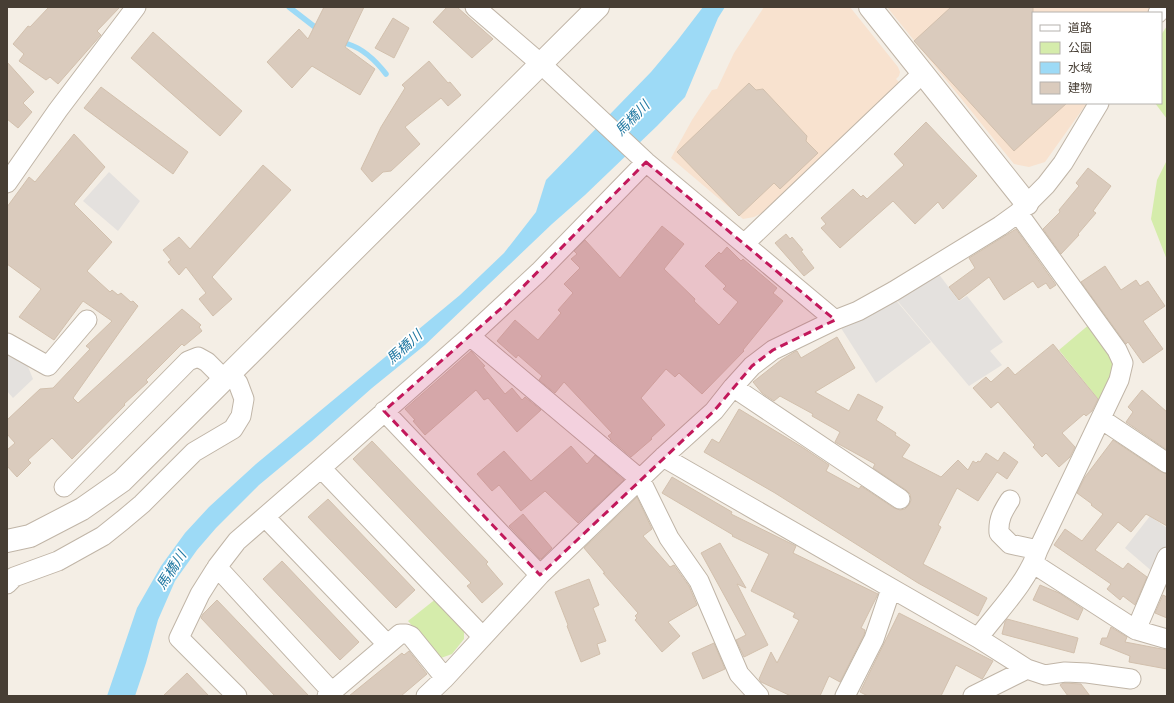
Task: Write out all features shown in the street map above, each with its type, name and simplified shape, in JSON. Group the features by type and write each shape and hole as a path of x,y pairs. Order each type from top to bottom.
{"street":[{"path":"7,183 58,110 136,7"},
{"path":"475,7 595,112 645,160 835,320"},
{"path":"7,541 30,536 82,509 122,481 598,7"},
{"path":"870,7 922,73 1022,209 1117,350 1123,363 1119,380 1036,557 1022,582 978,638"},
{"path":"744,244 922,73"},
{"path":"426,696 445,678 540,574 640,478 714,411 752,366 773,350 835,320 858,311 894,291 1000,226 1022,209 1046,185 1063,163 1098,104"},
{"path":"237,696 179,638 200,594 217,567 237,541 505,305 539,272 645,160"},
{"path":"7,343 48,366 87,320"},
{"path":"470,336 640,478 669,538 699,581 739,674 759,696"},
{"path":"7,584 14,577 58,561 103,536 142,504 194,452 233,429 241,416 244,399 238,383 198,357 188,361 64,487"},
{"path":"733,387 900,499"},
{"path":"384,411 540,574"},
{"path":"1101,418 1167,463"},
{"path":"663,457 978,638 1027,669 1045,675 1065,672 1080,672 1131,679"},
{"path":"321,468 483,637"},
{"path":"1010,500 1001,514 998,525 999,533 1010,544 1036,557 1136,630 1167,639"},
{"path":"265,517 387,644"},
{"path":"1136,630 1167,557"},
{"path":"217,567 329,694 400,634 411,636 445,678"},
{"path":"845,696 874,639 891,589"},
{"path":"974,696 1027,669"}],"highlighted area":[{"path":"646,162 835,320 773,350 752,366 714,411 540,575 384,411 505,305"}],"shaded area":[{"path":"764,7 850,7 898,67 900,72 896,79 900,83 766,211 754,217 743,219 671,158 692,120 712,90 717,89 734,53"},
{"path":"887,7 1151,7 1148,12 1032,12 1032,104 1086,104 1045,162 1029,167 1014,164"},
{"path":"109,172 140,201 118,231 83,201"},
{"path":"938,273 959,301 967,296 1003,342 990,351 1002,365 969,386 895,298"},
{"path":"894,298 931,342 876,383 841,328"},
{"path":"7,349 26,362 33,379 13,398 7,391"},
{"path":"1150,516 1167,528 1167,543 1154,573 1125,548"}],"green space":[{"path":"1167,26 1167,119 1156,104 1162,104 1162,34"},
{"path":"1167,160 1167,260 1151,219 1157,180"},
{"path":"1091,323 1113,358 1113,373 1099,400 1059,350"},
{"path":"437,598 464,628 464,639 452,654 441,658 408,621"}],"water":[{"name":"馬橋川","path":"703,7 725,7 718,18 685,97 585,195 552,224 425,345 372,388 259,485 216,528 197,550 175,581 158,620 135,696 107,696 137,608 161,566 185,533 209,507 256,464 460,295 504,253 536,212 546,180 651,72"}],"building":[{"path":"49,7 120,7 97,31 101,35 58,84 50,77 46,80 19,61 24,54 13,44 28,26 30,27"},
{"path":"324,7 364,7 345,47 375,69 360,95 312,66 292,88 267,62 299,29 308,39"},
{"path":"447,7 457,7 493,39 472,58 433,22"},
{"path":"951,7 1033,7 1032,104 1066,104 1014,151 914,41"},
{"path":"393,18 409,28 394,58 375,48"},
{"path":"153,32 242,111 220,136 131,58"},
{"path":"429,61 448,83 450,82 461,95 448,106 441,98 405,127 420,144 391,171 383,172 372,182 361,169 381,127 405,88 402,85"},
{"path":"7,62 34,92 23,103 32,112 18,128 7,119"},
{"path":"749,83 756,90 763,89 807,136 806,141 818,153 780,189 774,183 739,216 677,152"},
{"path":"101,87 188,152 173,174 84,108"},
{"path":"926,122 977,176 943,209 938,202 915,224 893,201 840,248 821,228 826,224 821,218 853,189 861,197 863,195 867,199 904,165 894,154"},
{"path":"74,134 105,167 74,204 112,242 87,271 110,292 112,290 118,295 121,293 138,306 73,398 78,403 182,309 201,325 199,327 202,331 184,346 182,344 146,380 148,382 124,404 125,405 72,459 52,438 28,460 31,463 17,477 7,466 7,450 15,443 7,434 7,420 40,389 53,388 90,349 86,346 112,321 83,301 54,340 19,317 41,289 7,264 7,207 29,177 35,182"},
{"path":"263,165 291,190 212,277 232,299 213,316 199,299 206,293 186,267 179,275 168,262 171,260 163,250 179,237 190,249"},
{"path":"1088,168 1111,186 1093,211 1096,213 1078,234 1079,235 1061,254 1043,229 1060,212 1059,210 1079,186 1076,183"},
{"path":"662,226 684,244 664,269 719,325 738,302 723,289 726,286 705,266 719,252 721,254 727,247 741,261 743,259 777,288 773,293 783,301 743,350 744,351 702,394 679,373 675,377 666,369 641,398 665,425 651,438 652,439 631,457 610,439 608,436 612,433 564,382 555,393 539,380 542,376 518,355 516,358 497,341 515,320 538,340 561,313 558,310 573,293 564,284 580,268 571,259 577,254 574,251 585,240 620,278"},
{"path":"1016,229 1056,285 1050,289 1046,283 1038,288 1033,281 1004,300 989,277 959,300 949,287 975,268 969,258"},
{"path":"786,234 790,239 792,237 803,250 801,251 814,268 804,276 775,243"},
{"path":"1105,266 1121,290 1136,280 1140,286 1148,281 1165,306 1143,321 1163,349 1143,363 1128,342 1126,344 1081,282"},
{"path":"837,337 855,368 815,392 849,411 858,394 883,407 876,420 896,433 895,435 910,445 902,457 941,477 958,460 968,470 973,461 976,463 978,461 980,462 986,453 998,461 1004,452 1018,462 1007,479 997,472 978,501 957,488 938,525 941,527 923,564 987,598 978,616 918,583 775,493 704,452 712,439 719,443 739,409 829,465 826,471 859,489 861,486 894,508 900,510 905,509 911,500 910,494 873,468 875,464 835,442 840,432 812,416 813,414 780,396 774,401 762,393 753,382 781,360 796,351 801,358"},
{"path":"1053,344 1098,399 1092,411 1086,416 1084,414 1062,433 1075,447 1070,457 1059,467 1046,453 1042,457 1033,447 1035,445 998,402 991,408 973,388 986,377 991,382 1008,367 1015,375"},
{"path":"471,351 485,366 483,367 505,394 512,388 522,400 525,397 541,410 517,432 488,398 484,400 476,390 425,435 413,421 415,420 405,409"},
{"path":"1142,390 1167,412 1167,450 1126,422 1133,412 1128,407"},
{"path":"1113,440 1161,472 1167,474 1167,526 1146,514 1131,532 1118,522 1095,550 1123,569 1128,563 1147,577 1135,605 1123,596 1120,600 1107,589 1111,584 1054,545 1065,529 1082,541 1103,514 1077,493 1085,477"},
{"path":"372,441 488,562 486,564 503,584 482,603 467,586 471,583 353,459"},
{"path":"571,446 587,464 595,455 624,480 578,523 545,491 521,511 499,485 492,491 477,474 504,451 531,481"},
{"path":"672,477 732,512 731,514 796,546 793,553 878,594 861,628 865,630 864,635 840,682 829,676 820,696 791,696 761,682 759,679 771,652 777,663 799,620 793,617 795,613 751,591 769,554 732,536 733,535 662,493"},
{"path":"637,497 652,529 643,536 670,567 674,565 689,586 697,605 668,622 680,636 662,652 635,620 637,618 635,616 638,613 603,573 605,573 584,548"},
{"path":"328,499 415,590 396,608 308,517"},
{"path":"523,514 552,548 541,559 509,526"},
{"path":"720,543 746,588 737,584 768,645 744,657 736,640 746,635 701,553"},
{"path":"282,561 359,642 340,660 263,579"},
{"path":"589,579 599,605 593,608 606,641 597,644 600,654 581,662 555,592"},
{"path":"1040,585 1059,593 1083,609 1078,620 1033,600"},
{"path":"1163,595 1167,597 1167,618 1155,613"},
{"path":"217,600 309,696 275,696 201,618"},
{"path":"899,613 993,661 983,678 982,679 956,665 941,696 868,696 860,692"},
{"path":"1007,619 1078,638 1074,653 1002,634"},
{"path":"1111,627 1127,637 1125,642 1167,650 1167,669 1129,662 1130,656 1100,644 1102,638 1107,638"},
{"path":"714,643 725,669 703,679 692,653"},
{"path":"409,651 427,674 401,696 349,696 402,653 404,655"},
{"path":"187,673 209,696 163,696"},
{"path":"1063,683 1081,684 1090,696 1068,696 1060,685"}],"waterway":[{"path":"289,7 320,31"},
{"path":"348,44 354,46 369,56 386,74"}]}
